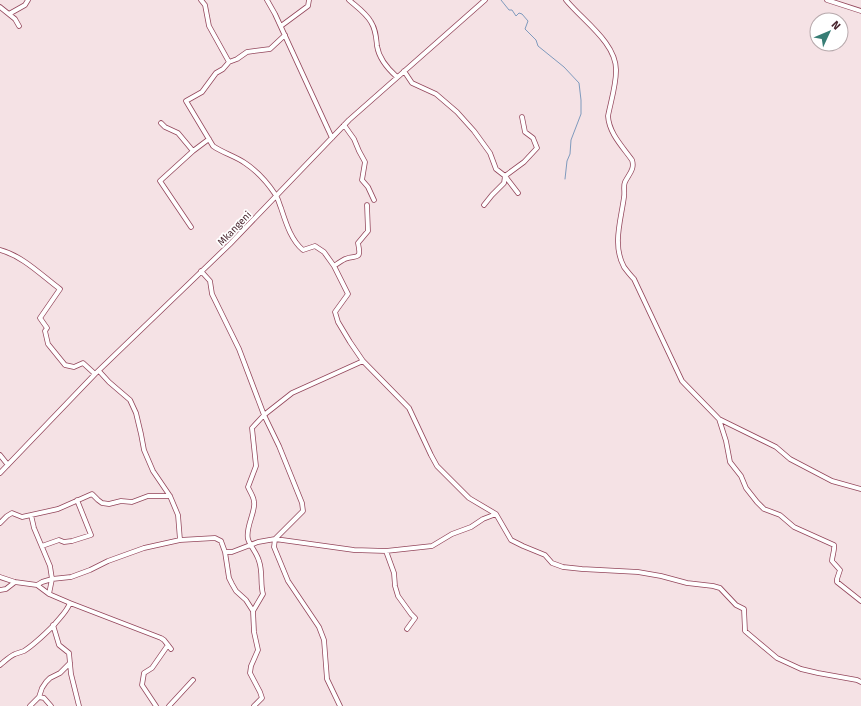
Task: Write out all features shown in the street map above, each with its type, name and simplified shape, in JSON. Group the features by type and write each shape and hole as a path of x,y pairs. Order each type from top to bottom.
{"street":[{"path":"10,14 25,5 28,0"},
{"path":"202,0 205,5 209,26 229,62"},
{"path":"267,0 281,26 332,138"},
{"path":"281,26 308,6 309,0"},
{"path":"349,0 363,12 371,22 376,31 379,53 389,71 397,78"},
{"name":"Mkangeni","path":"0,473 97,372 277,195 344,125 485,0"},
{"path":"566,0 598,34 612,52 616,70 608,121 610,128 632,160 633,164 631,172 624,183 624,197 618,234 618,251 624,267 634,280 682,381 719,419 776,447 790,459 832,481 861,489"},
{"path":"827,0 861,11"},
{"path":"0,7 4,12 10,14 19,26"},
{"path":"285,35 270,49 247,52 237,59 229,62 223,69 216,73 202,92 186,101 213,146 245,163 264,179 277,195 288,227 297,245 303,250 315,246 324,252 334,266 348,294 335,312 338,322 363,361 409,408 437,466 469,498 496,514 512,540 545,555 552,563 582,569 638,572 687,583 720,588 736,605 744,608 745,631 777,658 801,669 861,682"},
{"path":"404,71 412,83 436,94 457,112 474,131 490,153 496,169 505,176 518,193"},
{"path":"484,205 504,183 505,176 520,166 537,148 533,138 525,132 522,117"},
{"path":"161,123 165,127 178,132 194,151"},
{"path":"344,125 354,139 365,162 362,180 368,187 374,200"},
{"path":"191,227 160,182 209,139"},
{"path":"334,266 347,258 352,258 358,255 360,251 358,243 368,231 367,205"},
{"path":"0,250 22,259 60,289 40,318 47,328 45,331 48,344 65,365 74,367 83,363 97,372 130,400 136,413 144,450 153,471 170,496 178,515 180,540"},
{"path":"201,271 210,281 212,294 239,349 264,415 279,446 302,503 303,511 275,539 274,547 288,581 319,627 324,640 327,679 340,706"},
{"path":"253,611 263,594 261,587 262,577 260,561 247,538 255,503 248,488 256,466 252,428 264,415 292,393 363,361"},
{"path":"719,419 726,441 730,462 741,476 746,488 753,497 764,509 780,515 794,527 834,545 835,549 832,556 832,561 840,570 837,582 861,601"},
{"path":"0,455 8,465"},
{"path":"0,522 12,513 22,517 58,509 92,494 98,500 109,504 127,501 132,502 146,496 170,496"},
{"path":"42,546 59,540 64,542 72,541 91,535 77,500"},
{"path":"225,552 232,552 251,544 275,539 350,550 386,551 432,546 452,534 471,527 483,519 496,514"},
{"path":"32,515 34,528 50,566 52,579 50,594"},
{"path":"37,585 52,579 71,577 108,561 144,548 180,540 215,538 221,541 225,552 229,578 236,591 246,600 253,611 254,632 258,650 251,666 250,673 262,698 254,706"},
{"path":"386,551 394,573 395,586 398,596 415,618 407,629"},
{"path":"0,577 15,582 37,585 50,594 70,603 164,640 169,647 152,668 144,673 142,685 156,706"},
{"path":"0,590 6,589 15,582"},
{"path":"0,665 14,654 24,651 50,631 53,625 64,615 70,603"},
{"path":"53,625 59,645 69,653 71,674 79,706"},
{"path":"30,706 39,697 46,682 50,678 60,673 70,663"},
{"path":"169,706 193,680"},
{"path":"39,697 44,698 51,706"}],"waterway":[{"path":"501,0 516,16 519,13 522,14 528,21 525,29 536,40 538,46 564,67 579,83 581,114 571,140 565,179"}]}
